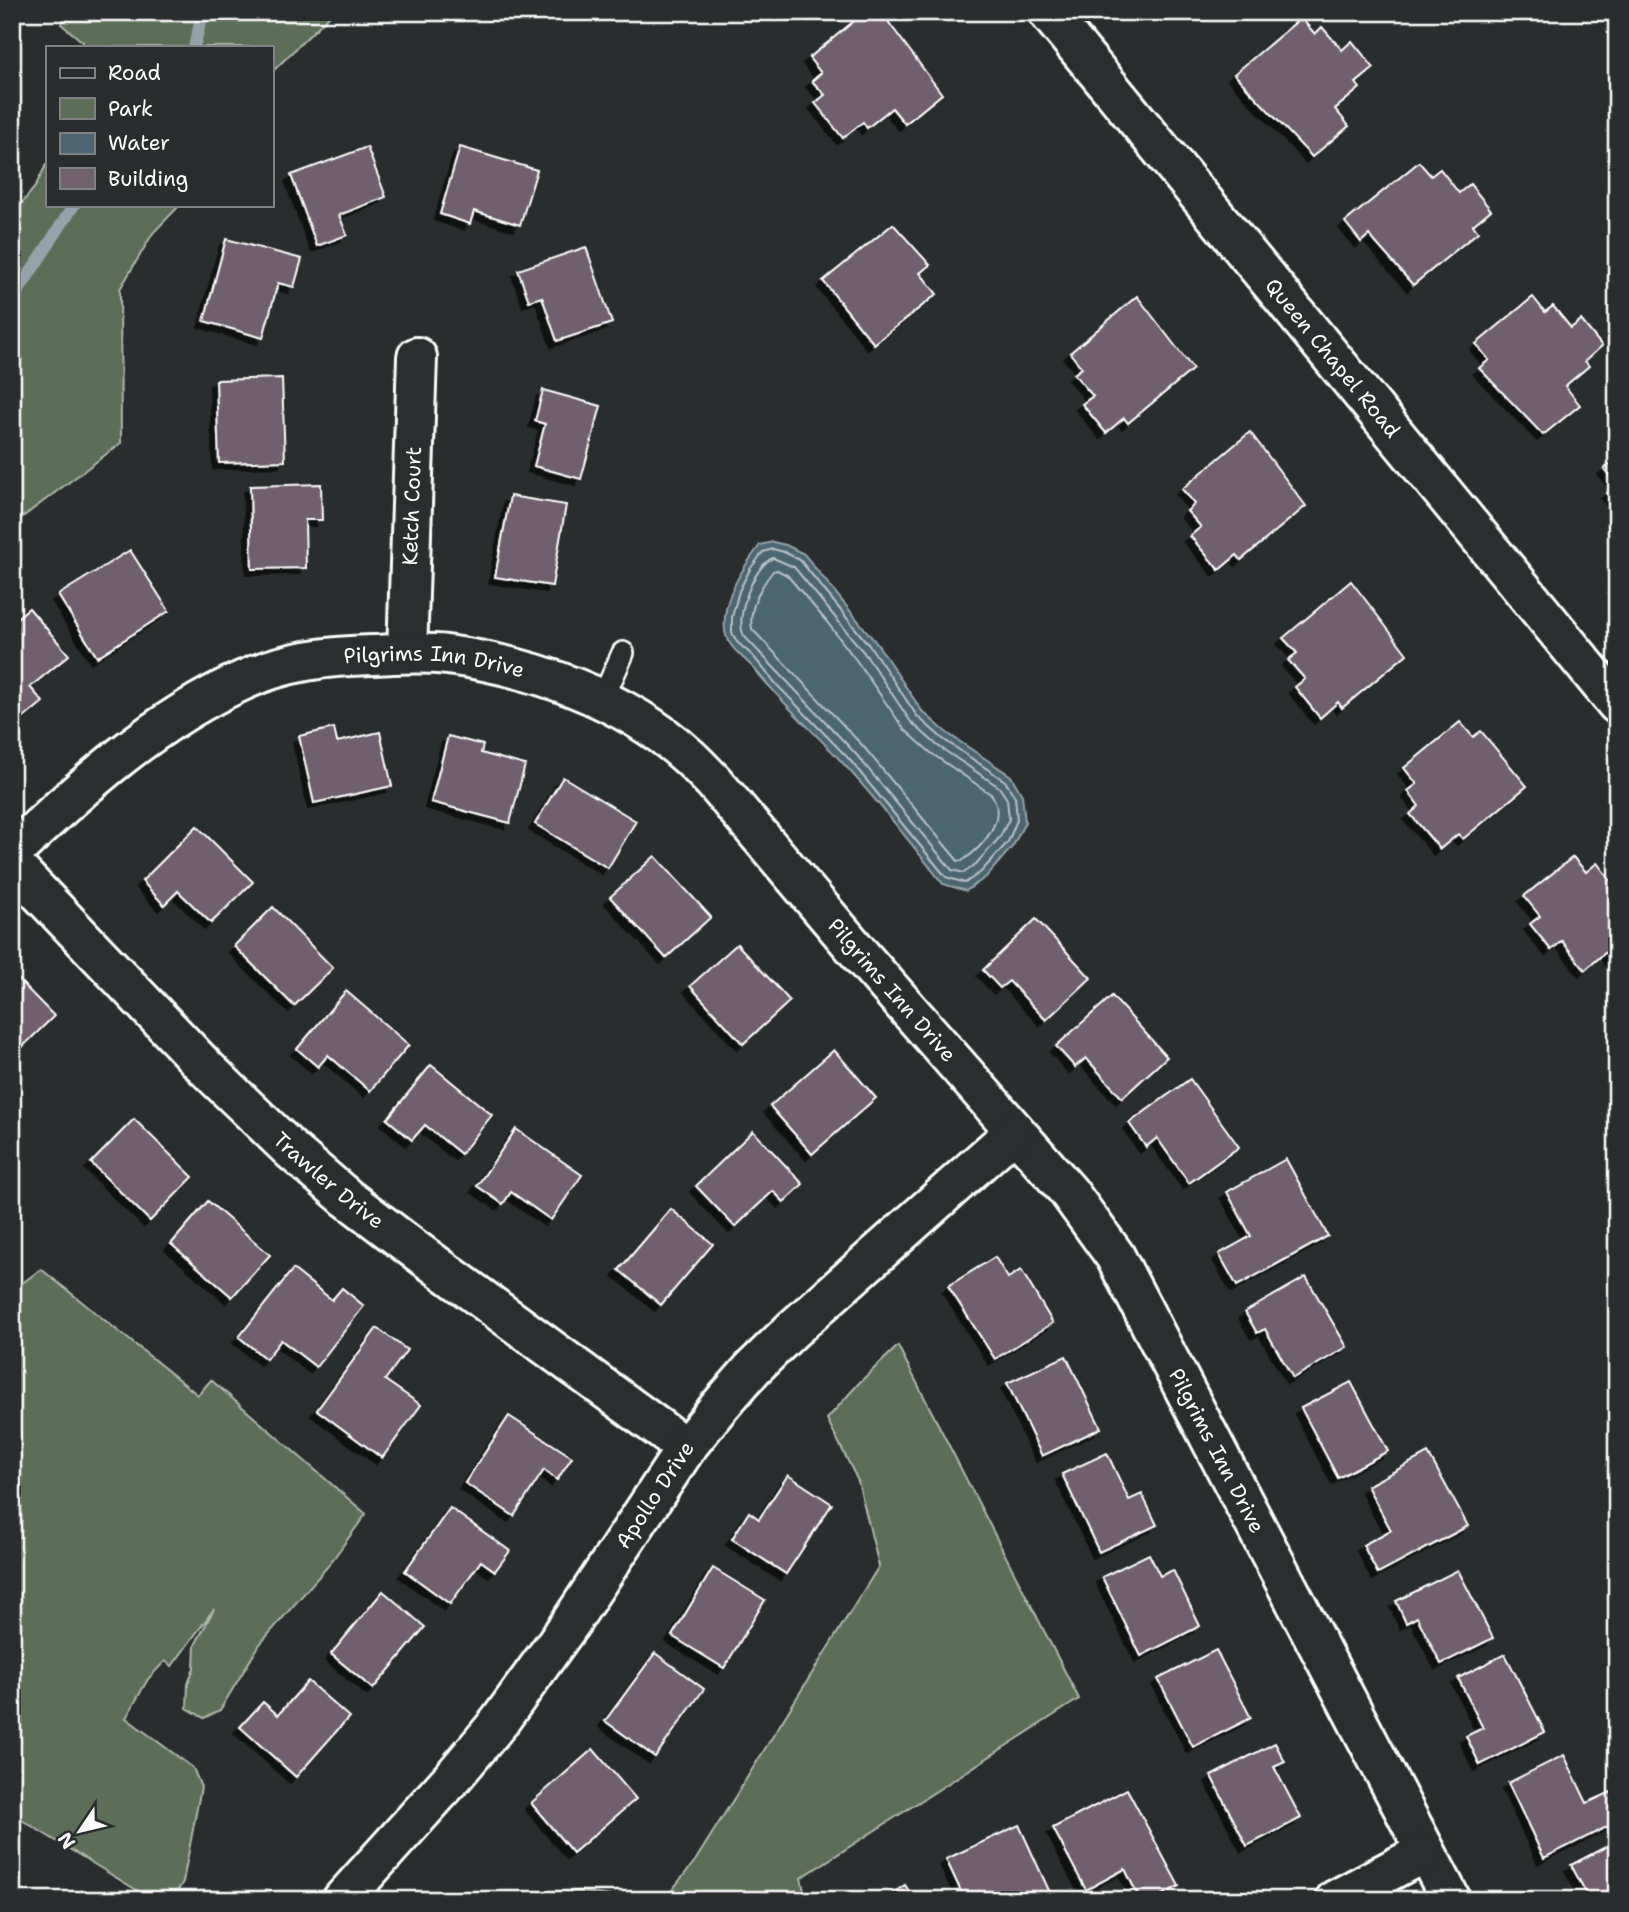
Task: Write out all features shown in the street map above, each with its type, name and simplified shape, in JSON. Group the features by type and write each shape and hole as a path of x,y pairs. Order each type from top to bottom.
{"street":[{"name":"Queen Chapel Road","path":"1048,12 1617,704"},
{"name":"Ketch Court","path":"407,653 417,357"},
{"name":"Pilgrims Inn Drive","path":"12,853 167,721 220,691 275,667 306,661 336,656 407,653 446,655 505,667 603,700 662,736 688,755 714,782 1014,1132 1068,1191 1115,1256 1451,1900"},
{"name":"Trawler Drive","path":"12,864 170,1030 291,1150 347,1198 414,1249 686,1448"},
{"name":"Apollo Drive","path":"342,1900 499,1722 569,1625 686,1448 745,1378 793,1328 1014,1132"},
{"path":"1335,1900 1425,1852"}],"lane":[{"path":"603,700 623,653"}],"green space":[{"path":"68,12 333,12 273,71 273,46 83,46 83,42 61,24"},
{"path":"46,165 46,206 179,206 153,233 120,289 121,443 12,525 12,215 35,187"},
{"path":"41,1269 198,1395 211,1380 366,1514 328,1566 260,1644 220,1710 204,1718 187,1708 195,1645 214,1609 172,1666 165,1661 148,1679 126,1718 193,1768 201,1787 183,1882 172,1900 153,1900 12,1814 12,1291"},
{"path":"898,1346 1079,1699 801,1878 806,1900 664,1900 695,1861 879,1566 858,1481 827,1419 859,1383"},
{"path":"578,1891 637,1900 524,1900"}],"water":[{"path":"773,542 804,554 878,645 922,711 947,733 1011,776 1022,795 1025,822 1013,846 986,877 966,891 943,884 854,776 730,643 725,631 725,619 734,585 760,545"}],"building":[{"path":"865,12 881,12 942,94 905,124 892,108 867,128 863,122 843,138 815,103 825,95 812,81 821,73 809,58"},
{"path":"1301,18 1315,34 1322,27 1342,50 1352,41 1374,68 1356,83 1360,88 1335,109 1349,126 1312,157 1234,74"},
{"path":"367,147 386,197 339,215 347,235 317,246 291,175"},
{"path":"460,147 537,170 520,225 474,211 470,224 440,214"},
{"path":"1419,162 1431,176 1440,169 1459,193 1470,184 1491,210 1473,225 1478,232 1413,285 1369,235 1361,242 1345,222"},
{"path":"893,224 930,265 920,273 937,294 874,344 823,281"},
{"path":"226,239 302,259 294,287 278,283 263,338 204,321"},
{"path":"586,247 612,323 557,341 542,297 529,301 518,270"},
{"path":"1137,296 1193,369 1128,423 1124,418 1106,433 1082,404 1093,396 1074,374 1082,368 1070,353"},
{"path":"1533,297 1545,312 1553,306 1571,328 1581,320 1602,346 1585,361 1589,366 1565,386 1580,405 1543,435 1479,368 1489,360 1476,344"},
{"path":"282,378 285,461 219,463 216,380"},
{"path":"543,390 601,406 581,479 534,466 545,424 535,421"},
{"path":"1250,432 1306,506 1241,560 1237,555 1219,570 1190,536 1201,527 1187,511 1195,504 1182,489"},
{"path":"1617,459 1617,485 1604,469"},
{"path":"321,484 322,520 305,520 306,568 252,569 250,486"},
{"path":"1617,486 1617,504 1607,493"},
{"path":"510,496 566,505 552,586 495,577"},
{"path":"130,550 169,611 97,657 58,595"},
{"path":"1351,581 1407,654 1342,708 1338,702 1320,718 1295,687 1305,679 1288,660 1297,653 1283,638"},
{"path":"29,608 69,655 30,687 43,702 14,726 12,622"},
{"path":"1460,722 1473,737 1481,731 1527,786 1463,839 1458,834 1440,849 1410,814 1419,806 1408,791 1417,784 1404,768"},
{"path":"334,728 337,742 380,732 392,786 314,803 299,736"},
{"path":"448,736 483,745 481,753 525,765 510,823 431,802"},
{"path":"563,777 636,821 608,868 535,824"},
{"path":"197,826 253,882 211,923 178,891 164,905 142,881"},
{"path":"655,856 711,917 666,958 610,897"},
{"path":"1573,857 1586,872 1597,863 1617,889 1617,966 1606,952 1585,970 1562,941 1551,950 1530,924 1540,916 1524,896"},
{"path":"273,907 333,968 294,1006 234,946"},
{"path":"1036,919 1091,978 1046,1020 1009,981 1000,988 983,970"},
{"path":"737,944 790,1001 743,1044 690,986"},
{"path":"12,973 54,1016 12,1057"},
{"path":"346,991 409,1045 370,1091 328,1055 318,1067 297,1049"},
{"path":"1112,996 1167,1057 1122,1098 1086,1058 1075,1067 1056,1046"},
{"path":"834,1050 876,1098 812,1154 770,1106"},
{"path":"431,1065 492,1115 461,1154 425,1125 412,1140 387,1119"},
{"path":"1190,1079 1239,1147 1189,1183 1157,1138 1146,1147 1129,1123"},
{"path":"134,1119 193,1177 150,1221 91,1163"},
{"path":"516,1129 582,1175 551,1220 511,1192 503,1204 477,1186"},
{"path":"753,1131 803,1184 784,1202 773,1191 735,1227 696,1186"},
{"path":"1286,1159 1328,1236 1237,1286 1219,1254 1251,1236 1227,1192"},
{"path":"208,1201 270,1255 232,1297 171,1244"},
{"path":"671,1209 713,1244 661,1305 619,1270"},
{"path":"995,1257 1008,1278 1021,1270 1053,1323 995,1359 948,1286"},
{"path":"293,1269 332,1300 342,1288 364,1306 316,1367 281,1340 266,1359 239,1337"},
{"path":"1306,1277 1347,1347 1293,1378 1265,1329 1257,1333 1245,1312"},
{"path":"377,1328 407,1350 385,1380 421,1405 382,1458 317,1410"},
{"path":"1066,1356 1101,1428 1042,1456 1007,1383"},
{"path":"1351,1382 1388,1451 1338,1478 1301,1408"},
{"path":"509,1416 572,1457 557,1480 544,1470 514,1516 465,1483"},
{"path":"1107,1453 1129,1500 1142,1494 1157,1525 1099,1552 1062,1474"},
{"path":"1428,1453 1468,1526 1378,1574 1363,1545 1391,1530 1367,1486"},
{"path":"788,1475 832,1504 786,1574 732,1539 749,1512 759,1519"},
{"path":"450,1508 510,1551 495,1571 481,1561 450,1604 405,1571"},
{"path":"1149,1554 1160,1576 1173,1570 1200,1626 1141,1656 1102,1577"},
{"path":"713,1568 765,1600 724,1668 672,1636"},
{"path":"1458,1570 1493,1638 1441,1664 1417,1617 1406,1623 1396,1601"},
{"path":"383,1591 425,1627 373,1689 331,1654"},
{"path":"1216,1650 1251,1718 1193,1747 1158,1679"},
{"path":"655,1653 704,1689 655,1757 605,1721"},
{"path":"1505,1654 1545,1732 1480,1765 1466,1736 1483,1728 1458,1678"},
{"path":"308,1681 349,1717 296,1777 240,1727 263,1702 278,1715"},
{"path":"1275,1743 1285,1762 1274,1767 1301,1818 1247,1846 1211,1776"},
{"path":"593,1749 636,1799 573,1853 531,1803"},
{"path":"1564,1755 1587,1803 1611,1792 1617,1803 1617,1822 1544,1858 1508,1783"},
{"path":"1127,1789 1179,1886 1153,1900 1140,1900 1125,1869 1086,1890 1053,1828"},
{"path":"1019,1825 1052,1897 1046,1900 1015,1900 1013,1897 1007,1900 965,1900 946,1859"},
{"path":"1617,1841 1617,1900 1590,1900 1571,1865"},
{"path":"905,1885 915,1900 883,1900"}],"waterway":[{"path":"194,46 203,12"},
{"path":"12,301 73,206"}]}
